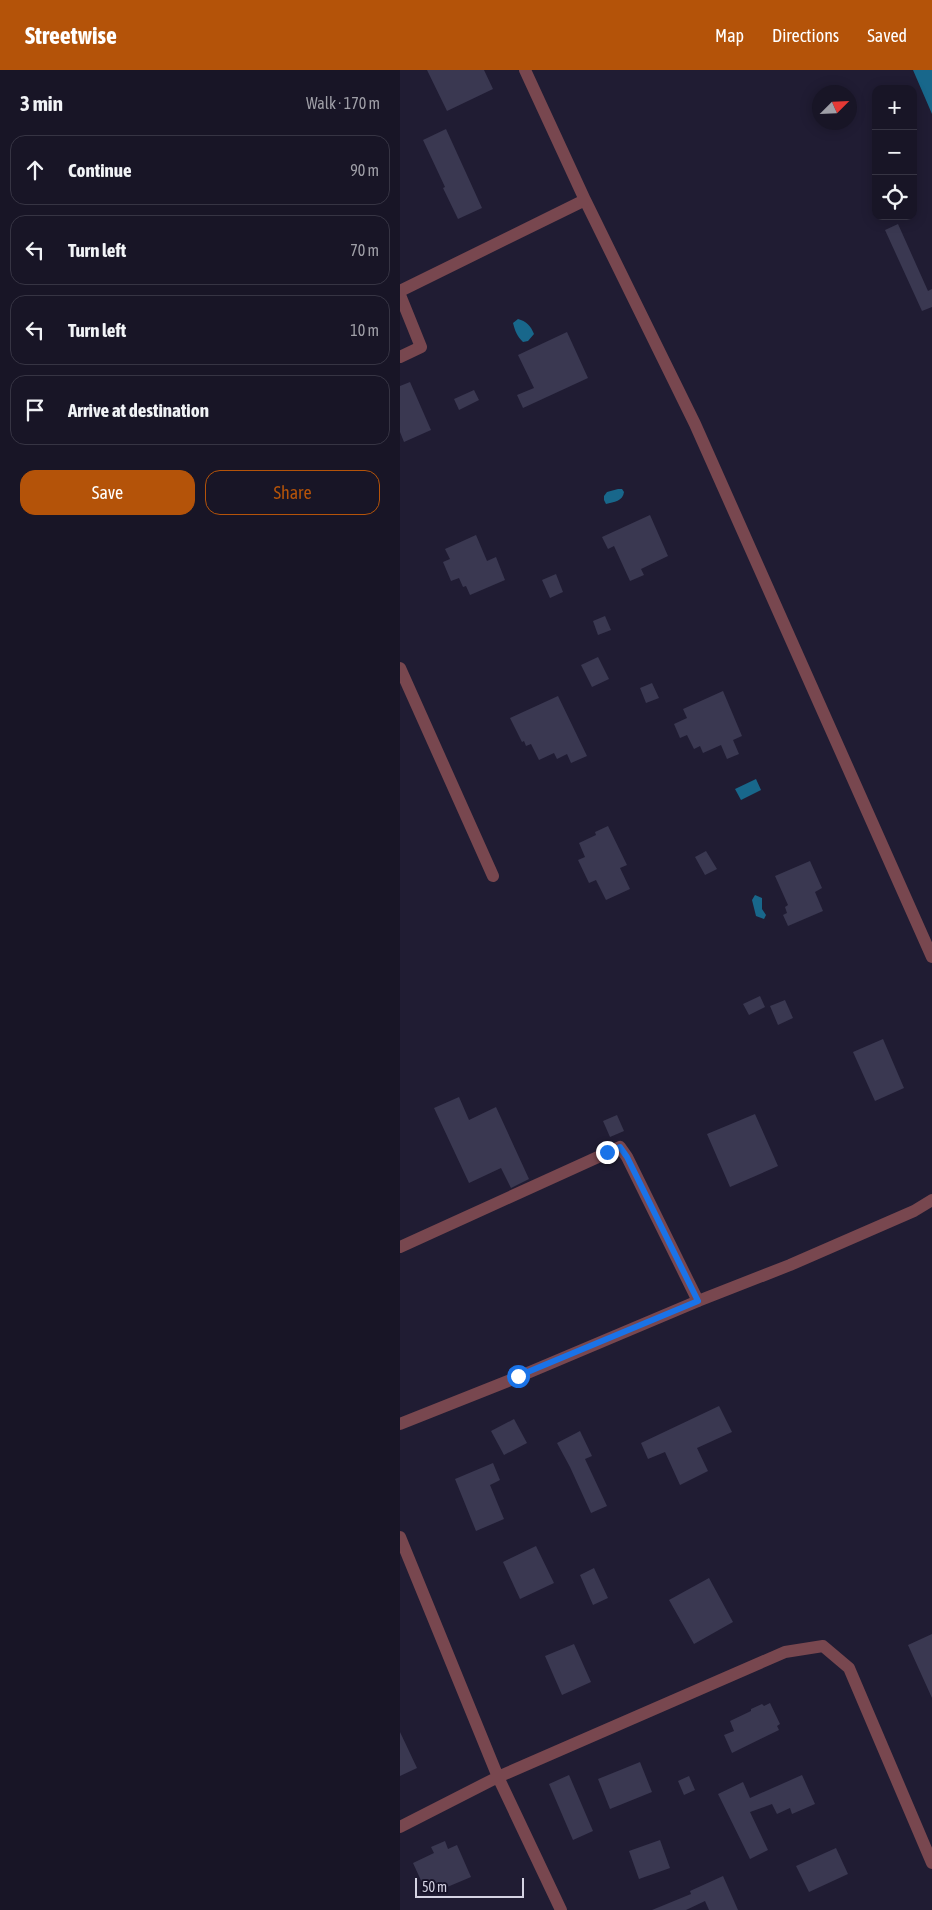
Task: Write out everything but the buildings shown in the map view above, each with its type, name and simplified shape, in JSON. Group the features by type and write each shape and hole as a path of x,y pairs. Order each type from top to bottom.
{"street":[{"path":"525,70 585,200 695,424 932,957"},
{"path":"400,291 585,200"},
{"path":"400,295 421,347 400,357"},
{"path":"400,668 493,876"},
{"path":"400,1247 620,1147 627,1157 698,1301"},
{"path":"400,1424 790,1265 914,1211 932,1200"},
{"path":"400,1537 498,1776 562,1910"},
{"path":"400,1827 498,1776 785,1652 823,1646 849,1668 932,1863"}],"water":[{"path":"913,70 932,70 932,114"},
{"path":"518,319 530,326 533,331 534,334 528,341 523,342 516,333 513,323"},
{"path":"622,489 624,492 622,497 618,501 606,504 604,496 607,492"},
{"path":"756,779 761,790 741,800 735,789"},
{"path":"755,895 762,898 762,909 766,915 764,919 756,916 752,900"}],"route":[{"path":"518,1376 698,1301 627,1157 620,1147 607,1152"}]}
